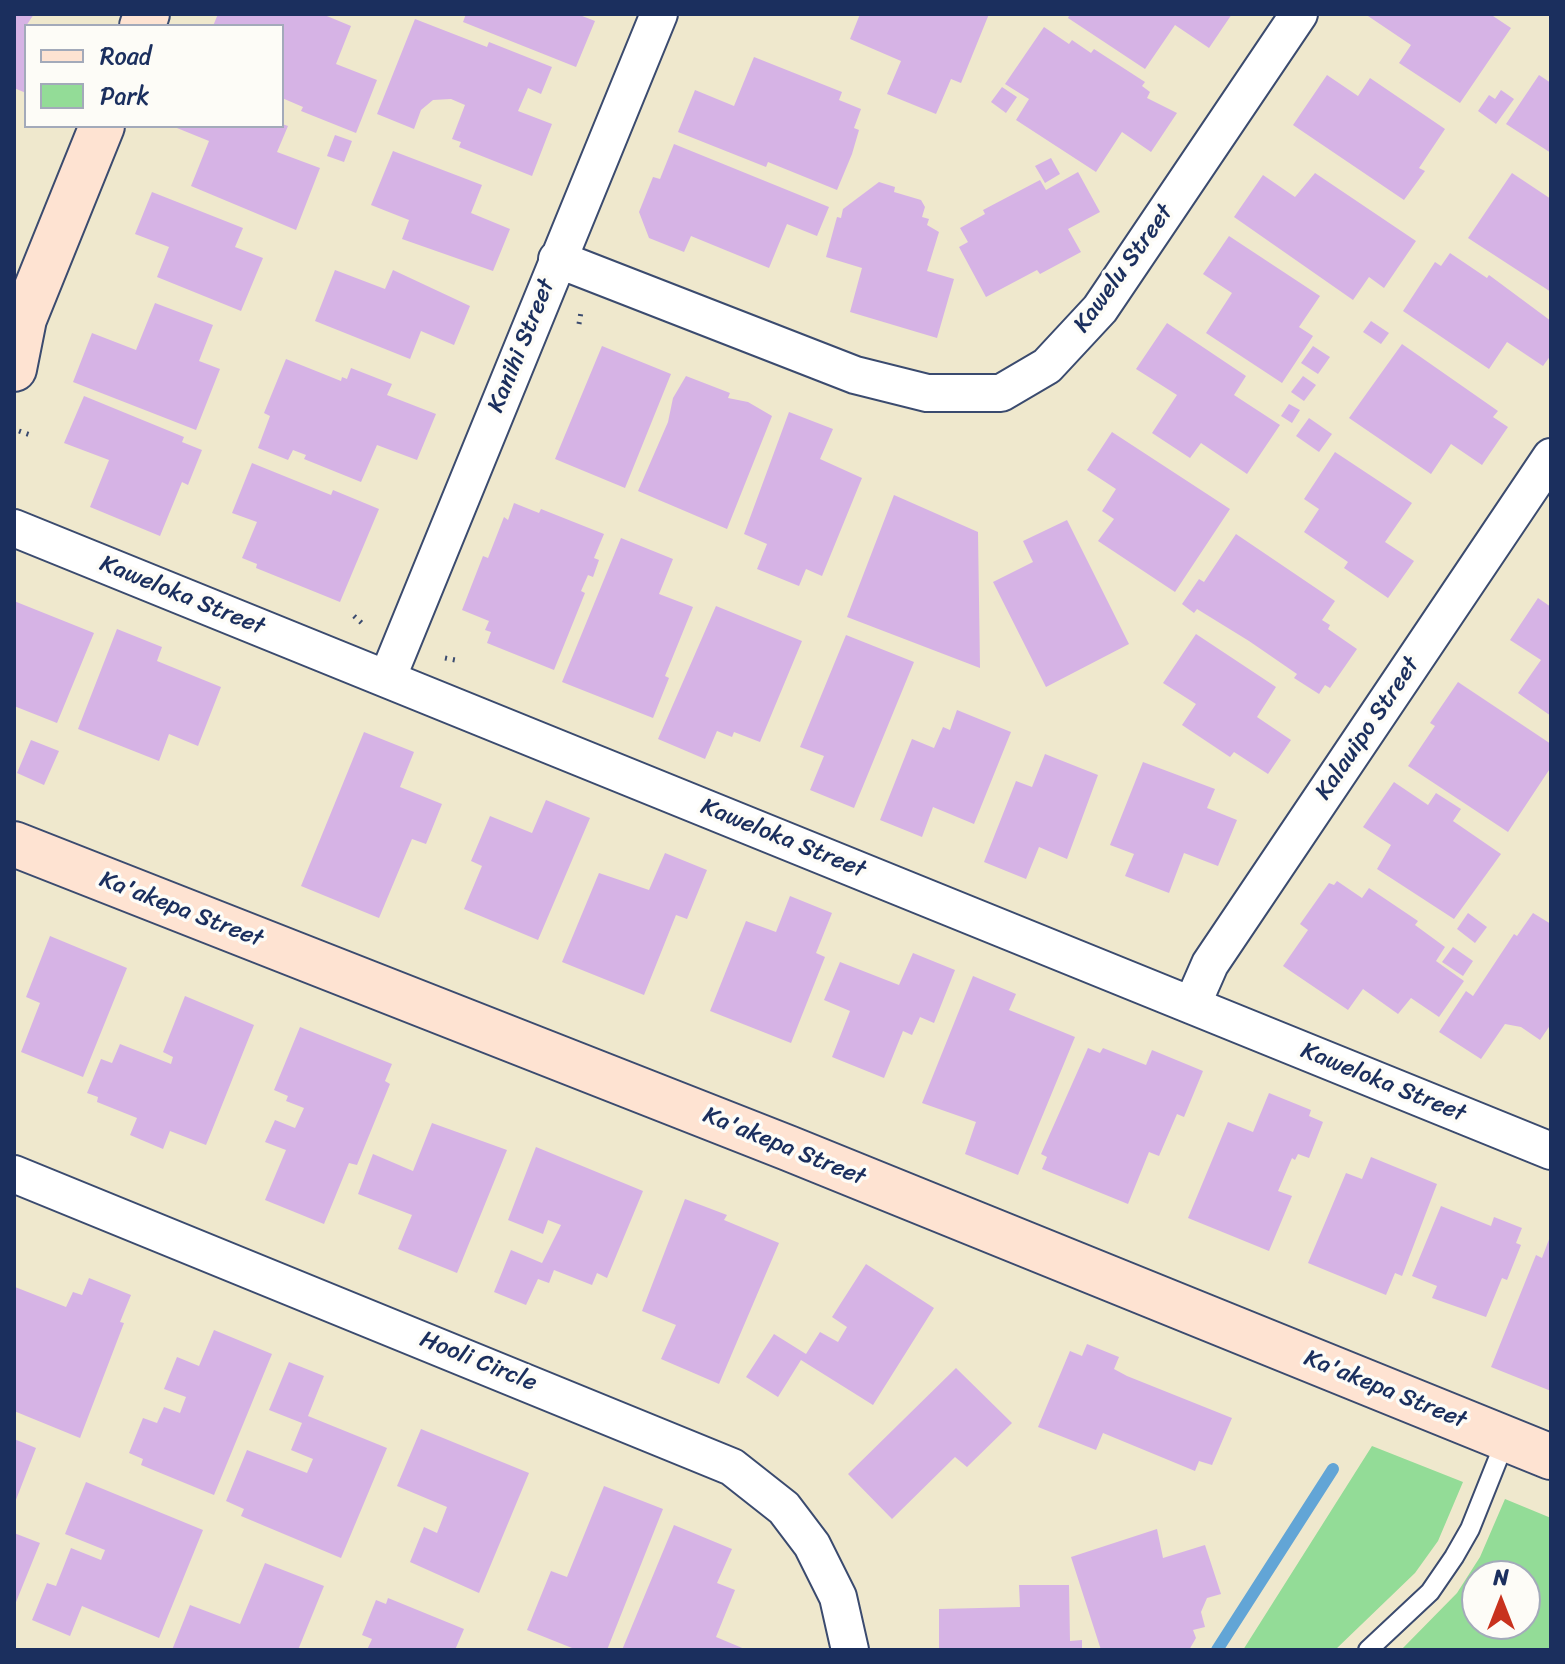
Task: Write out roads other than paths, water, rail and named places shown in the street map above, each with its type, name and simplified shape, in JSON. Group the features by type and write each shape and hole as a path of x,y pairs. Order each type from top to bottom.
{"street":[{"name":"Kanihi Street","path":"387,679 659,14"},
{"name":"Kawelu Street","path":"557,259 855,375 927,393 1001,393 1047,366 1100,309 1299,14"},
{"path":"14,369 19,326 101,128"},
{"name":"Kalauipo Street","path":"1192,1005 1210,964 1551,457"},
{"name":"Kaweloka Street","path":"14,528 1551,1151"},
{"name":"Ka'akepa Street","path":"14,844 788,1148 1551,1457"},
{"name":"Hooli Circle","path":"14,1174 732,1467 784,1508 812,1545 838,1597 850,1650"}],"lane":[{"path":"1368,1650 1430,1592 1454,1557 1470,1529 1506,1439"}],"waterway":[{"path":"1217,1650 1333,1469"}]}
